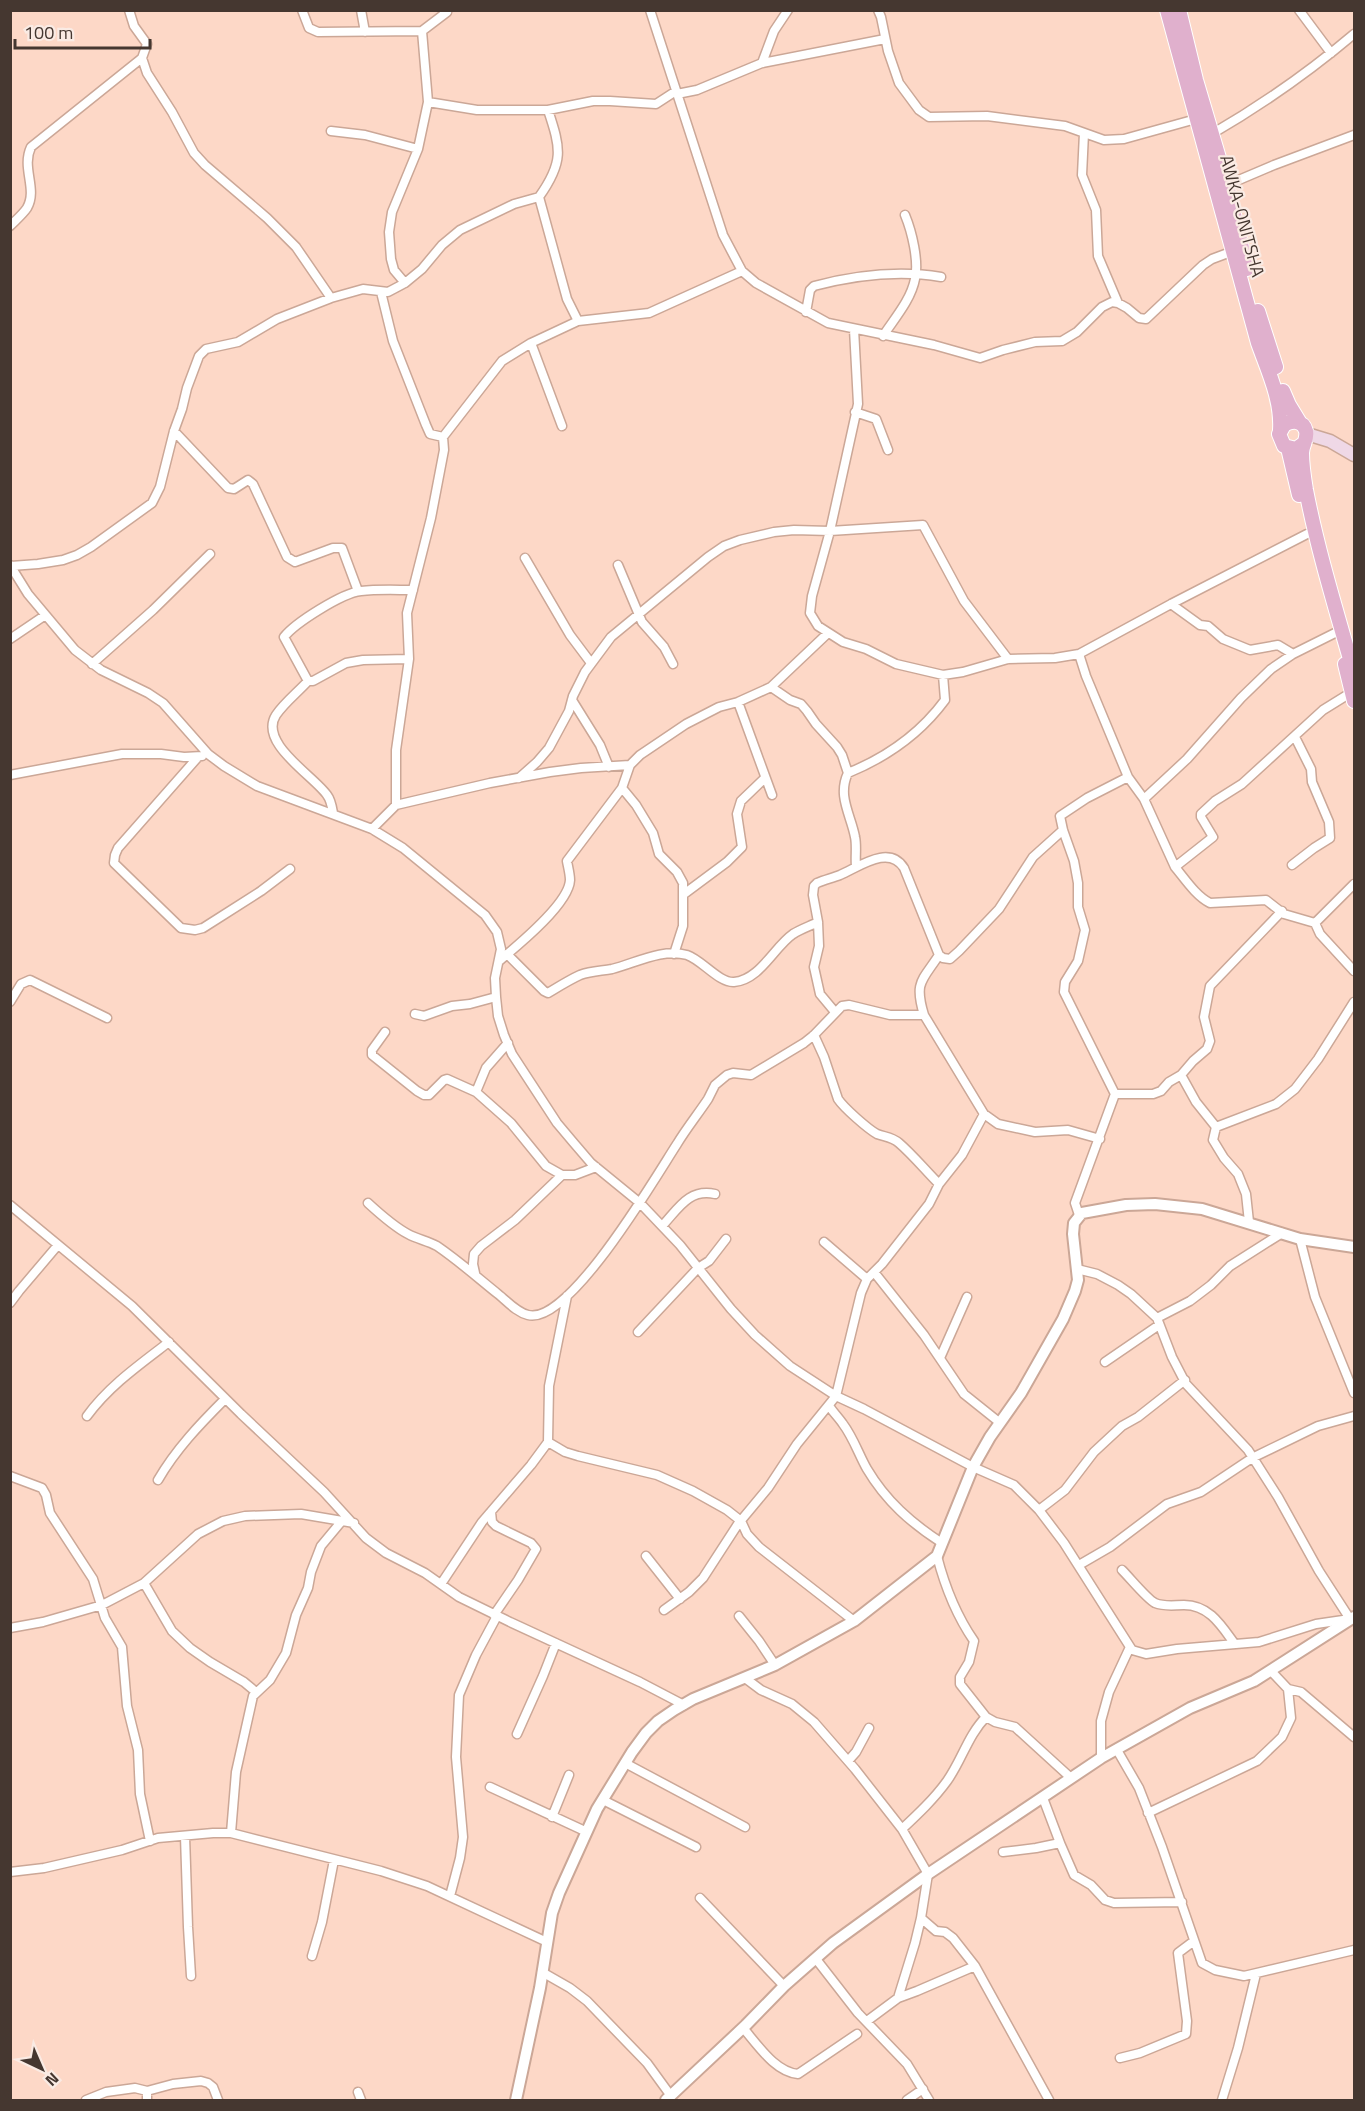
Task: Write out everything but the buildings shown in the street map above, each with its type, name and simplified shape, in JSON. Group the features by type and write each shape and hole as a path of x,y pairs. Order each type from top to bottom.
{"main road":[{"name":"AWKA-ONITSHA","path":"1167,10 1197,119 1227,185 1237,250 1283,392 1303,434"},
{"name":"AWKA-ONITSHA","path":"1179,10 1207,137 1237,250 1258,343 1280,407 1280,430"},
{"path":"1353,697 1307,534 1288,448 1280,439 1280,430 1289,422 1303,434 1330,441 1354,455"},
{"path":"1288,448 1296,449 1303,434"},
{"path":"1303,434 1306,489 1354,673"}],"street":[{"path":"10,226 27,208 30,200 26,157 31,147 142,58 147,44 134,26 129,10"},
{"path":"302,10 309,28 318,32 422,31 448,13"},
{"path":"361,10 365,32"},
{"path":"650,10 723,235 742,271 756,283 828,323 934,345 980,358 1035,342 1062,341 1077,332 1107,303 1118,303"},
{"path":"762,63 774,31 788,10"},
{"path":"878,10 899,83 924,115 935,117 987,116 1065,126 1104,140 1124,138 1197,119"},
{"path":"1299,10 1331,54"},
{"path":"405,283 394,270 390,259 388,232 392,212 418,149 428,102 422,31"},
{"path":"1207,137 1258,107 1331,54 1354,34"},
{"path":"428,102 477,110 548,110 593,101 656,104 677,92 697,90 762,63 885,39"},
{"path":"142,58 147,73 194,153 296,247 331,298"},
{"path":"548,110 558,147 558,164 555,173 539,197 514,204 460,230 442,245 422,269 405,283 388,292 363,289 331,298 277,319 238,342 206,349 199,356 174,431 160,487 147,508 91,548 77,555 55,561 11,565 44,616 75,650 92,664 163,703 208,754 257,786 372,829 416,858 485,915 492,923 501,949 495,978 498,1016 512,1054 557,1123 596,1167 640,1203 680,1245 731,1309 767,1347 790,1366 836,1396 973,1467 1014,1485 1039,1510 1079,1565 1130,1647 1146,1654 1259,1642 1316,1624 1352,1618"},
{"path":"331,131 365,135 418,149"},
{"path":"1084,133 1082,176 1096,210 1098,256 1118,303 1139,318 1146,318 1203,265 1212,259 1237,250"},
{"path":"1227,185 1354,135"},
{"path":"539,197 567,299 578,321"},
{"path":"883,336 904,305 915,281 912,234 905,215"},
{"path":"396,805 396,750 409,659 407,613 431,518 444,450 443,437 502,361 531,343 578,321 649,313 742,271"},
{"path":"806,312 810,290 814,286 879,273 916,273 941,277"},
{"path":"381,292 393,341 426,425 430,434 443,437"},
{"path":"854,329 858,404 830,531 812,596 810,613 818,626 828,633 896,664 943,675 963,672 1008,659 1055,658 1079,654 1307,534"},
{"path":"531,343 562,426"},
{"path":"855,412 876,419 888,450"},
{"path":"174,431 228,488 234,489 248,480 254,484 287,558 291,561 295,562 333,548 342,548 358,591"},
{"path":"519,778 549,748 591,663 611,637 708,557 724,546 740,540 774,532 923,525 964,601 1008,659"},
{"path":"92,664 153,610 210,554"},
{"path":"525,558 570,635 591,663"},
{"path":"618,565 642,622 664,647 673,664"},
{"path":"308,681 288,646 285,635 345,595 358,591 413,590"},
{"path":"1171,604 1200,625 1208,626 1223,639 1250,650 1278,645 1293,654"},
{"path":"10,639 44,616"},
{"path":"498,962 536,930 564,896 570,881 567,861 622,788 630,765 640,754 686,724 719,707 738,702 771,687 828,633"},
{"path":"1144,799 1187,759 1271,669 1293,654 1335,633"},
{"path":"1079,654 1128,777 1144,799 1175,867 1210,903 1266,900 1284,914 1315,923 1320,934 1354,971"},
{"path":"333,813 327,795 293,762 276,741 273,722 276,714 308,681 313,681 346,663 363,660 409,659"},
{"path":"856,866 855,839 845,808 843,783 848,773 866,766 907,741 934,714 945,700 943,675"},
{"path":"771,687 790,700 801,704 837,747 848,773"},
{"path":"1175,867 1213,837 1201,817 1206,809 1242,784 1323,710 1353,697"},
{"path":"572,700 600,745 609,767"},
{"path":"738,702 772,795"},
{"path":"1292,865 1330,838 1329,822 1312,782 1311,769 1295,737"},
{"path":"10,775 122,754 198,757 208,754"},
{"path":"198,757 118,848 114,863 182,928 195,930 203,928 261,891 290,869"},
{"path":"372,829 396,805 519,778 581,768 630,765"},
{"path":"1080,1215 1075,1203 1115,1094 1064,992 1065,982 1078,961 1084,930 1078,907 1078,884 1074,861 1060,819 1062,814 1087,798 1128,777"},
{"path":"684,894 727,862 742,847 737,814 741,801 765,778"},
{"path":"622,788 636,805 652,832 659,854 677,872 683,883 683,926 674,954"},
{"path":"835,1012 820,994 814,967 819,946 814,886 878,858 892,857 899,860 939,955 943,958 950,958 999,909 1033,857 1063,830"},
{"path":"1315,923 1354,884"},
{"path":"1115,1094 1153,1094 1161,1091 1207,1049 1210,1041 1204,1017 1210,986 1282,911"},
{"path":"507,954 548,993 580,975 612,969 654,955 688,955 726,981 735,982 753,973 793,934 818,922"},
{"path":"939,955 924,974 918,997 924,1015 984,1114 998,1124 1035,1132 1068,1130 1100,1139"},
{"path":"10,1002 21,984 30,980 107,1018"},
{"path":"415,1014 424,1016 452,1006 496,997"},
{"path":"1216,1127 1276,1104 1295,1089 1318,1059 1354,1002"},
{"path":"368,1203 402,1230 429,1242 475,1273 518,1310 528,1316 545,1314 567,1296 605,1253 721,1079 734,1073 751,1075 814,1035 835,1012 845,1005 890,1015 924,1015"},
{"path":"385,1032 372,1050 372,1055 417,1091 429,1095 447,1079 476,1092 511,1123 546,1166 562,1175 575,1175 596,1167"},
{"path":"814,1035 842,1105 877,1134 889,1136 898,1142 939,1184"},
{"path":"476,1092 486,1068 508,1043"},
{"path":"1181,1075 1196,1102 1216,1127"},
{"path":"664,1610 703,1578 797,1444 836,1396 861,1293 867,1279 919,1219 939,1184 962,1155 984,1114"},
{"path":"1216,1127 1213,1140 1224,1158 1238,1174 1246,1194 1249,1222"},
{"path":"475,1273 474,1254 481,1246 515,1220 562,1175"},
{"path":"662,1226 693,1194 704,1191 715,1194"},
{"path":"516,2100 552,1913 587,1832 625,1763 658,1720 684,1705 776,1665 854,1621 937,1556 973,1467 999,1422 1021,1393 1063,1319 1075,1291 1078,1280 1073,1234 1074,1223 1080,1215 1126,1205 1155,1204 1202,1209 1300,1239 1354,1247"},
{"path":"10,1205 132,1306 225,1399 354,1522 366,1538 386,1553 496,1615 684,1705"},
{"path":"1105,1362 1211,1285 1230,1266 1282,1233"},
{"path":"638,1332 698,1268 709,1262 726,1239"},
{"path":"1300,1239 1315,1297 1354,1393"},
{"path":"824,1242 867,1279"},
{"path":"10,1303 58,1245"},
{"path":"1077,1269 1097,1274 1131,1294 1158,1322 1172,1358 1185,1380 1252,1458 1278,1497 1319,1571 1352,1618"},
{"path":"874,1272 940,1358 964,1394 999,1422"},
{"path":"441,1584 482,1522 544,1450 548,1442 549,1386 567,1296"},
{"path":"940,1358 967,1297"},
{"path":"87,1416 99,1400 120,1380 169,1342"},
{"path":"1039,1510 1065,1491 1094,1452 1122,1426 1138,1417 1185,1380"},
{"path":"158,1480 168,1463 194,1431 225,1399"},
{"path":"829,1406 843,1424 867,1469 882,1491 901,1514 916,1527 942,1543"},
{"path":"1079,1565 1110,1547 1167,1504 1201,1492 1252,1458 1318,1426 1354,1416"},
{"path":"548,1442 565,1452 657,1475 727,1510 741,1521 747,1534 759,1547 854,1621"},
{"path":"10,1476 42,1488 50,1513 93,1579 105,1618 122,1647 127,1706 138,1750 140,1794 150,1841"},
{"path":"450,1896 463,1837 456,1757 459,1695 496,1615 536,1549 531,1543 496,1526 492,1522 491,1512"},
{"path":"10,1628 44,1622 102,1605 144,1583 198,1534 223,1521 245,1516 301,1514 341,1522 354,1522"},
{"path":"231,1833 236,1772 256,1692 270,1680 286,1653 296,1616 308,1588 311,1572 321,1546 341,1522"},
{"path":"646,1556 680,1599"},
{"path":"937,1556 944,1582 961,1622 974,1641 969,1662 960,1677 960,1684 986,1717 1015,1726 1071,1778"},
{"path":"1122,1570 1153,1602 1164,1606 1197,1607 1215,1617 1234,1643"},
{"path":"144,1583 172,1630 190,1648 256,1692"},
{"path":"739,1616 776,1665"},
{"path":"542,1972 587,2001 658,2076 669,2098 784,1986 833,1943 928,1874 1101,1758 1190,1708 1254,1681 1352,1618"},
{"path":"517,1734 556,1643"},
{"path":"1101,1758 1101,1721 1108,1692 1130,1647"},
{"path":"1271,1671 1288,1689 1301,1692 1354,1737"},
{"path":"745,1678 761,1690 792,1704 813,1722 848,1761 902,1829 928,1874 915,1943 898,1998"},
{"path":"1148,1813 1257,1761 1282,1737 1290,1718 1288,1689"},
{"path":"902,1829 947,1781 975,1728 986,1717"},
{"path":"848,1761 856,1752 869,1728"},
{"path":"1117,1750 1139,1788 1182,1902 1202,1963 1215,1971 1244,1976 1354,1950"},
{"path":"625,1763 745,1827"},
{"path":"552,1817 569,1775"},
{"path":"490,1786 587,1832"},
{"path":"1043,1798 1074,1875 1091,1885 1105,1899 1114,1903 1182,1902"},
{"path":"603,1800 696,1847"},
{"path":"10,1872 44,1868 122,1850 150,1841 231,1833 381,1871 450,1896 547,1942"},
{"path":"185,1836 191,1976"},
{"path":"1003,1852 1060,1843"},
{"path":"312,1956 322,1922 334,1860"},
{"path":"700,1898 784,1986"},
{"path":"921,1918 936,1931 945,1932 953,1938 975,1966 1049,2100"},
{"path":"1120,2058 1140,2053 1186,2034 1187,2021 1178,1953 1194,1941"},
{"path":"816,1959 867,2021 907,2064 929,2100"},
{"path":"867,2021 898,1998 975,1966"},
{"path":"1222,2100 1238,2048 1256,1974"},
{"path":"743,2028 780,2069 798,2074 856,2034"},
{"path":"86,2100 106,2092 135,2088 147,2096 173,2084 201,2081 213,2087 218,2100"},
{"path":"907,2100 923,2089"}]}
